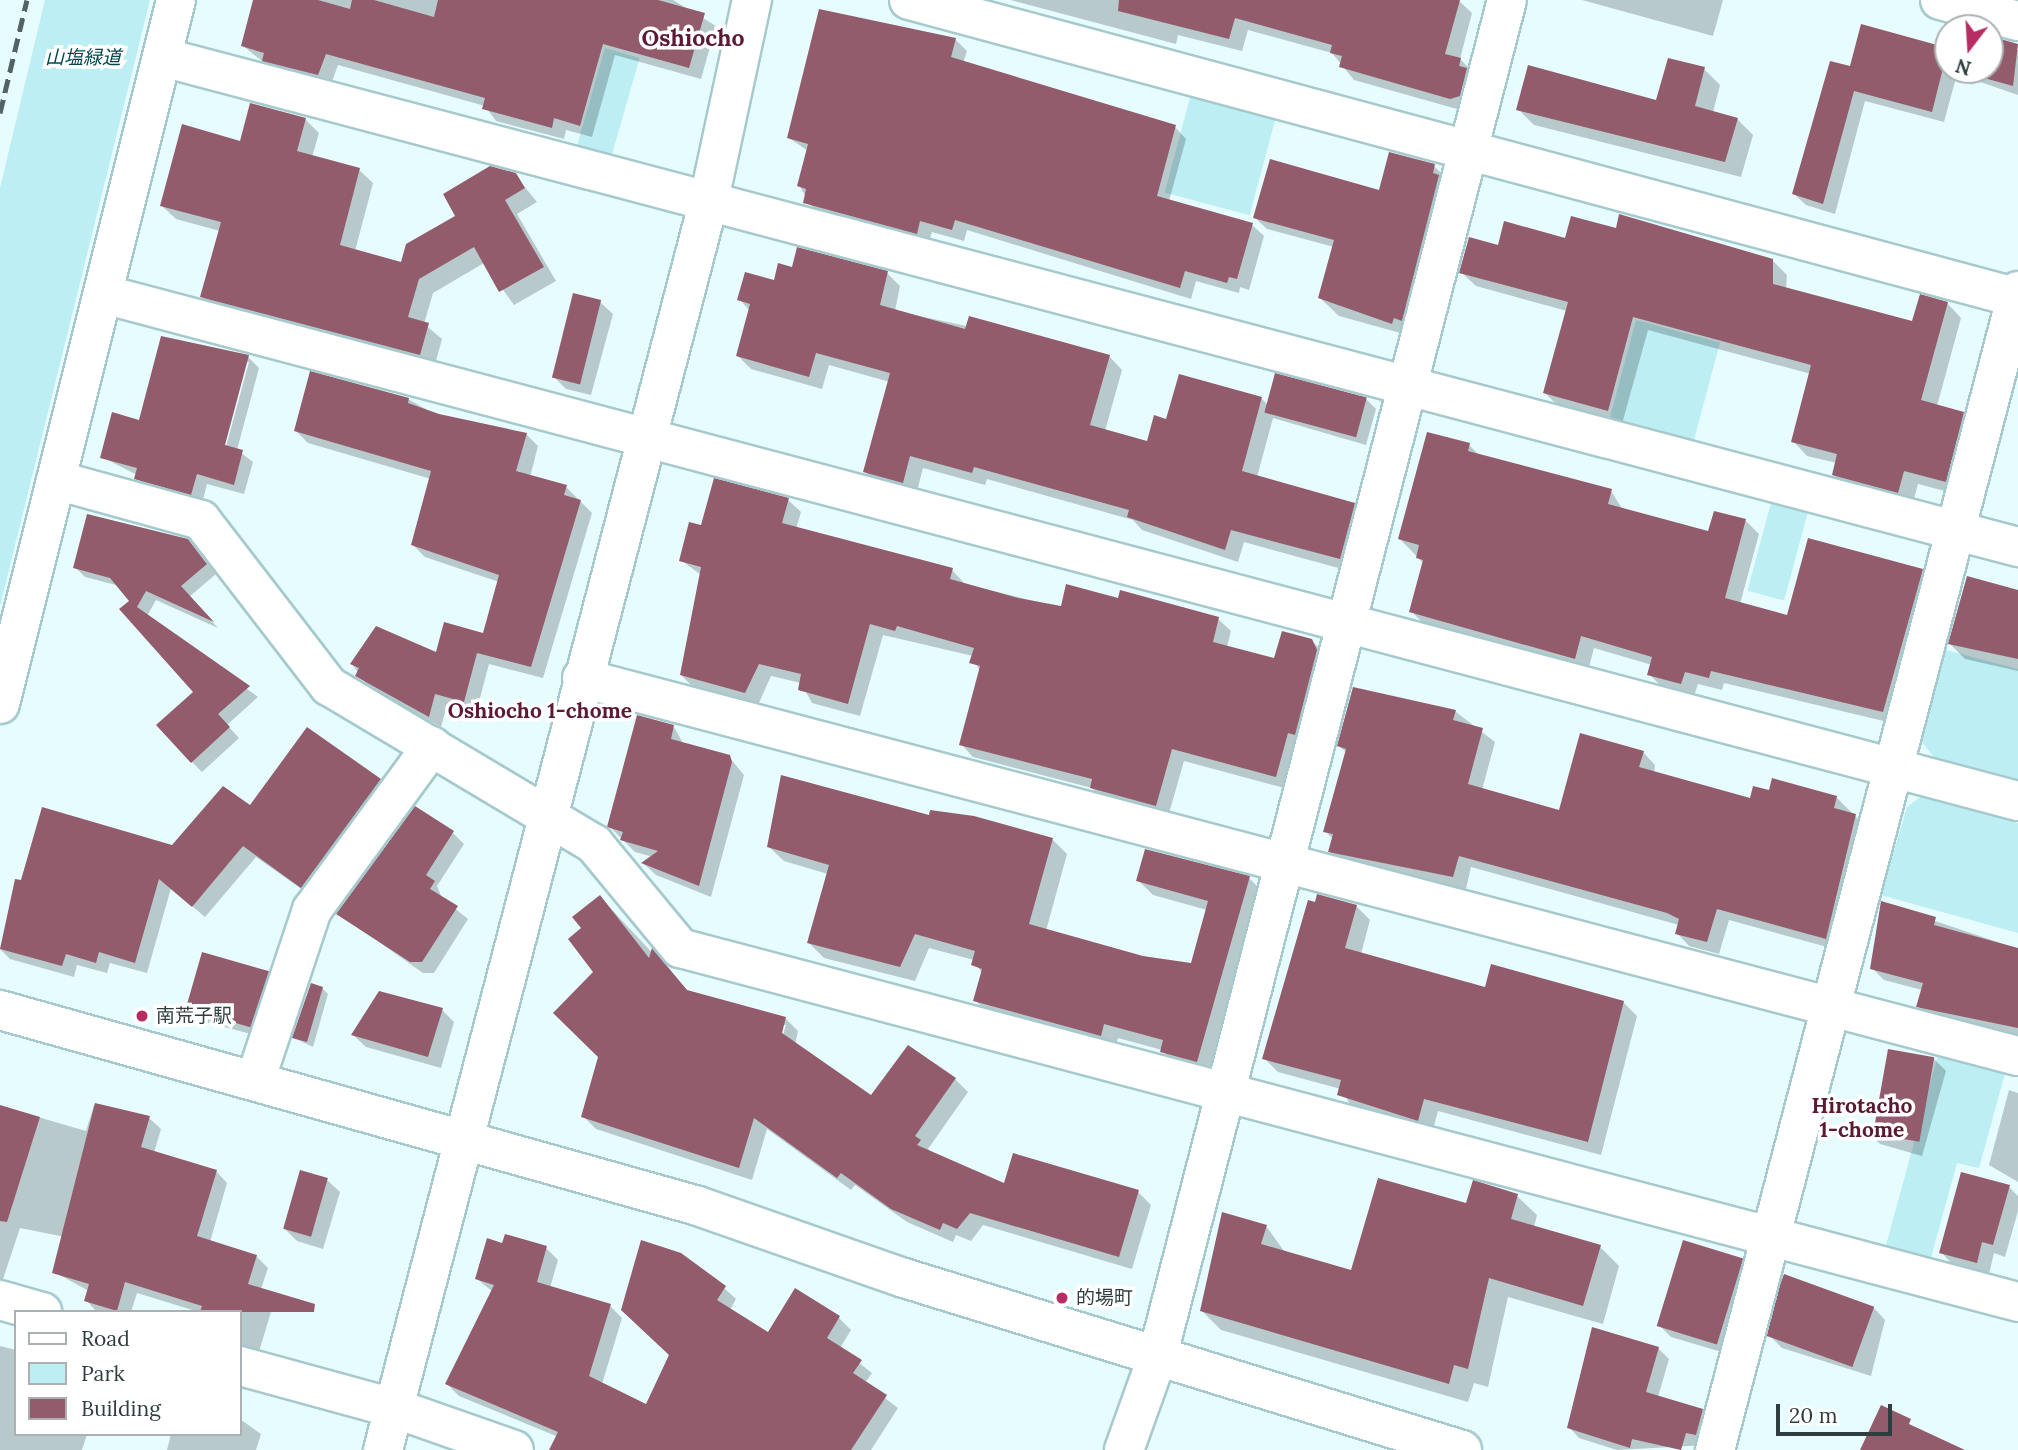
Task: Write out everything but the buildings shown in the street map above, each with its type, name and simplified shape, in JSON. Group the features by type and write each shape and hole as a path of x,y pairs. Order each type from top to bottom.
{"street":[{"path":"0,704 176,0"},
{"path":"383,1450 468,1140 546,812 709,200 752,0"},
{"path":"909,0 1470,152 2017,295 1714,1450"},
{"path":"1124,1450 1157,1358 1410,385 1507,0"},
{"path":"1940,0 2018,21"},
{"path":"162,57 2018,547"},
{"path":"103,294 2018,801"},
{"path":"56,480 201,520 329,686 546,812 594,844 680,948 2018,1302"},
{"path":"582,678 2018,1056"},
{"path":"255,1080 312,910 432,746"},
{"path":"0,1010 698,1206 1157,1358 1462,1450"},
{"path":"0,1300 35,1310"},
{"path":"242,1367 394,1408 514,1450"}],"green space":[{"name":"山塩緑道","path":"45,0 150,0 0,606 0,188"},
{"path":"605,48 640,58 611,158 576,148"},
{"path":"1191,94 1276,117 1250,215 1165,193"},
{"path":"1636,320 1720,343 1693,443 1609,420"},
{"path":"1772,499 1809,509 1784,601 1747,591"},
{"path":"1946,650 2018,669 2018,779 1934,757 1921,741"},
{"path":"1920,797 2018,823 2018,933 1881,895 1907,807"},
{"path":"1939,1051 2006,1070 1979,1168 1957,1163 1930,1261 1885,1249"}],"railway":[{"path":"0,113 27,0"}],"place":[{"name":"南荒子駅","path":"142,1016"},
{"name":"的場町","path":"1062,1298"}],"district":[{"name":"Oshiocho","path":"693,38"},
{"name":"Oshiocho 1-chome","path":"540,711"},
{"name":"Hirotacho 1-chome","path":"1862,1118"}]}
